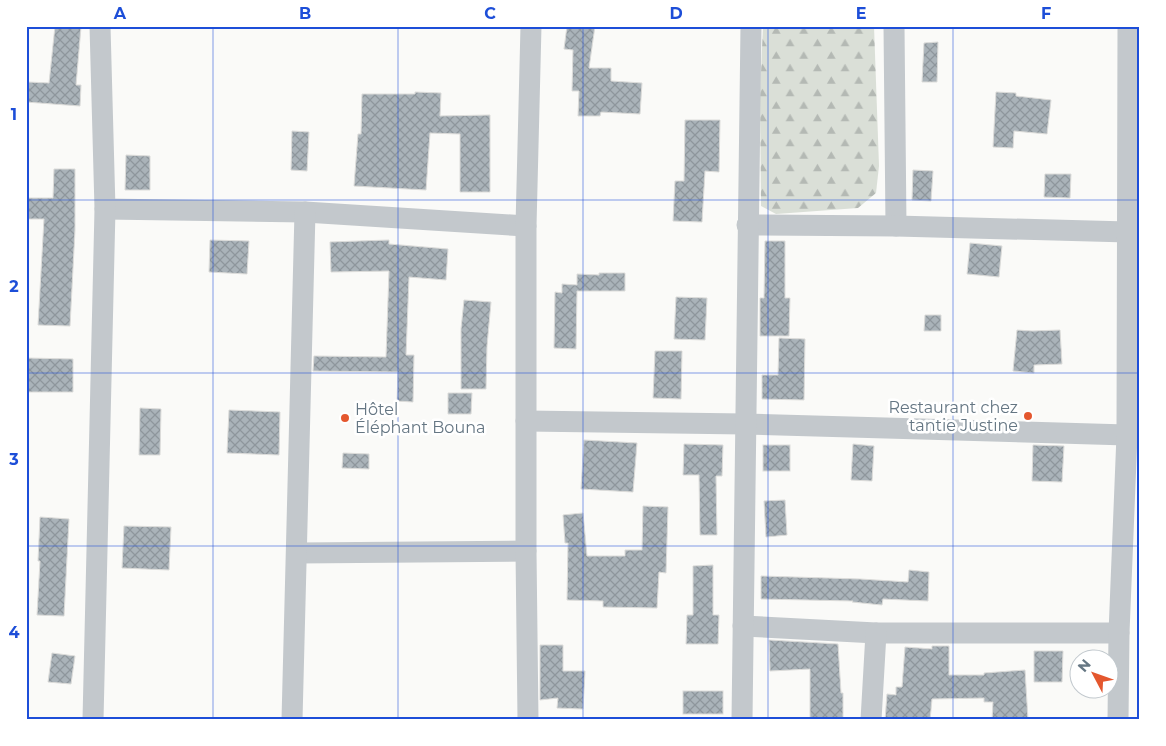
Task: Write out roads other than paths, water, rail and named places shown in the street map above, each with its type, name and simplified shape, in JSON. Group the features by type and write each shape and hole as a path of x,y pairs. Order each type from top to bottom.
{"street":[{"path":"93,720 105,209 100,26"},
{"path":"528,720 526,226 531,26"},
{"path":"742,720 751,26"},
{"path":"894,26 896,226"},
{"path":"1118,720 1119,633 1127,435 1128,26"},
{"path":"105,209 305,212 526,226"},
{"path":"292,720 298,553 305,212"},
{"path":"747,225 896,226 1128,232"},
{"path":"526,421 746,424 1127,435"},
{"path":"298,553 526,550"},
{"path":"743,626 876,633 1119,633"},
{"path":"871,720 876,633"}],"place":[{"name":"Restaurant chez tantie Justine","path":"1028,416"},
{"name":"Hôtel Éléphant Bouna","path":"345,418"}]}
